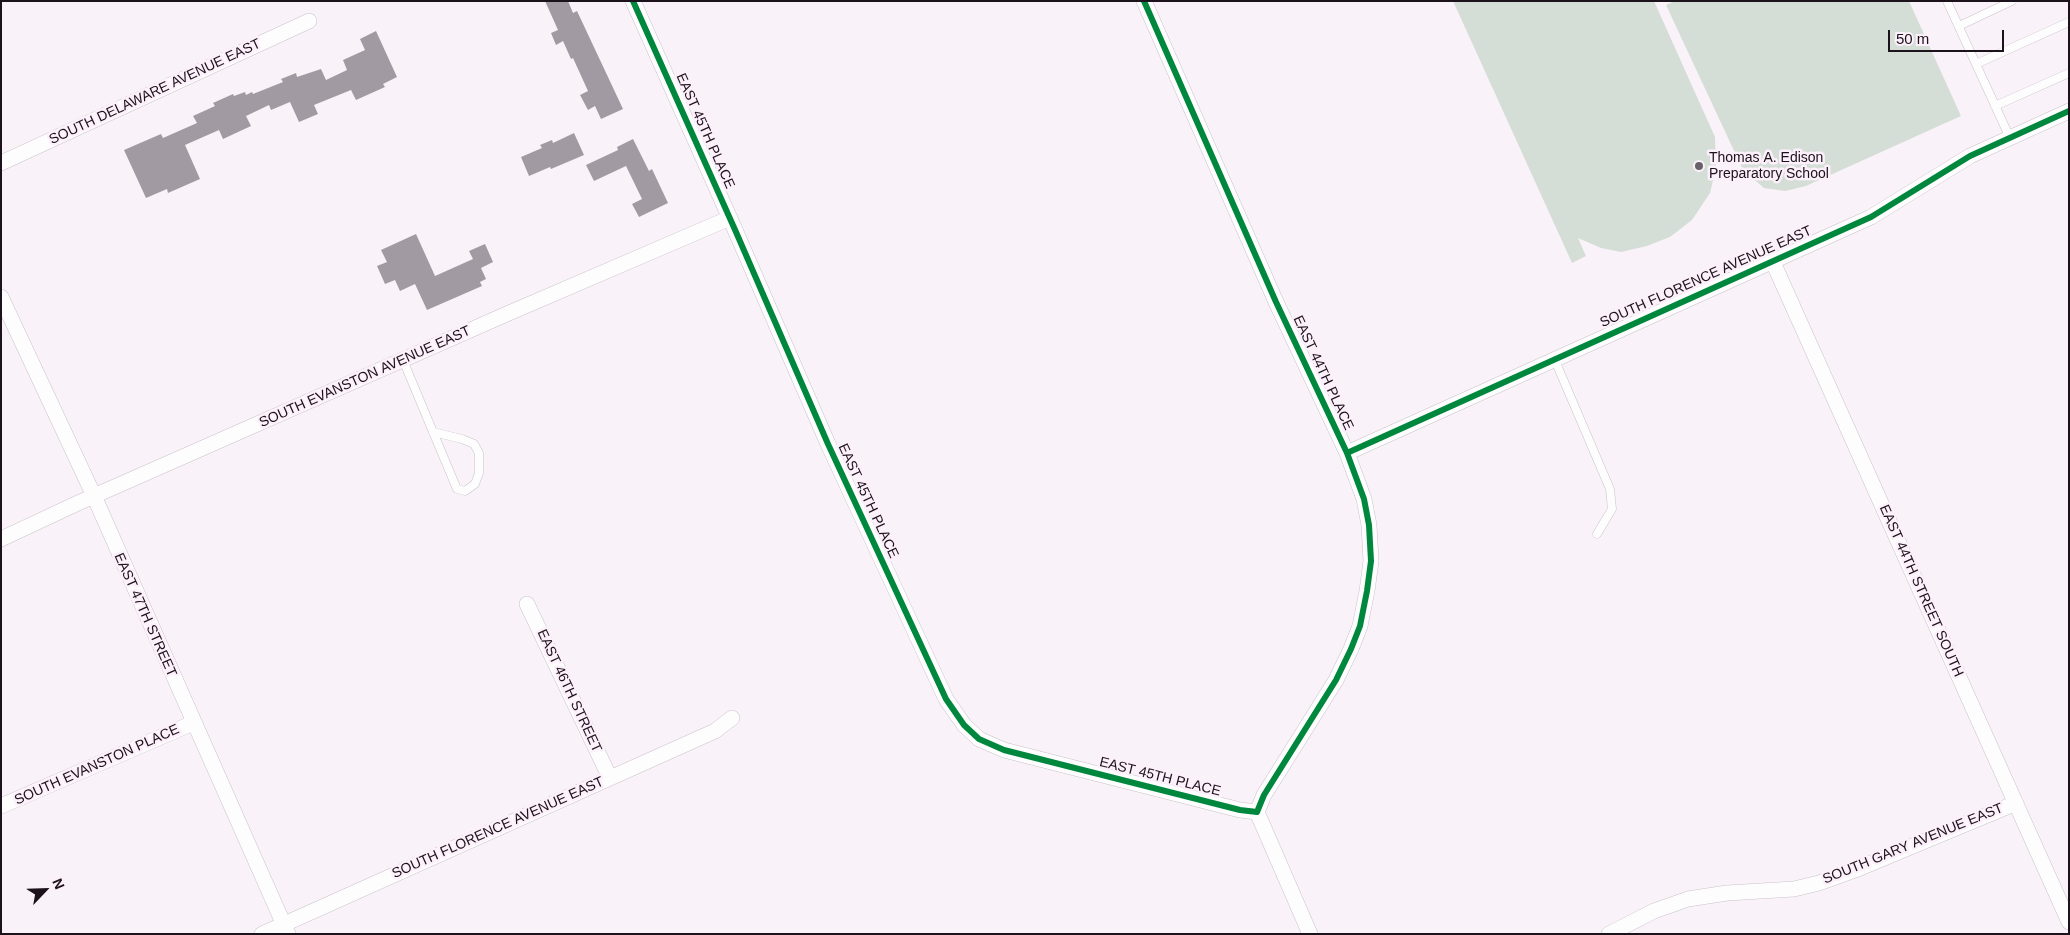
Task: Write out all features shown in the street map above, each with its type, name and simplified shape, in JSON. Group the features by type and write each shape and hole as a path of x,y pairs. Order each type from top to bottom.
{"street":[{"name":"EAST 45TH PLACE","path":"633,1 828,444 946,699 964,726 978,739 1004,750 1240,810 1257,812"},
{"name":"EAST 44TH PLACE","path":"1144,1 1276,302 1347,452 1364,499 1369,525 1370,561 1367,591 1360,626 1351,650 1336,680 1264,795 1257,812"},
{"name":"SOUTH DELAWARE AVENUE EAST","path":"1,163 309,21"},
{"name":"SOUTH FLORENCE AVENUE EAST","path":"1347,452 1871,217 1970,156 2069,111"},
{"name":"SOUTH EVANSTON AVENUE EAST","path":"1,539 94,496 730,218"},
{"name":"EAST 44TH STREET SOUTH","path":"1772,260 2069,922"},
{"name":"EAST 47TH STREET","path":"1,297 94,496 285,929"},
{"name":"EAST 46TH STREET","path":"527,604 610,778"},
{"name":"SOUTH FLORENCE AVENUE EAST","path":"262,934 285,929 715,731 732,718"},
{"name":"SOUTH EVANSTON PLACE","path":"1,806 193,723"},
{"name":"SOUTH GARY AVENUE EAST","path":"1610,934 1654,911 1688,899 1727,893 1794,889 1819,883 1855,870 2016,803"},
{"path":"1257,812 1310,934"}],"lane":[{"path":"1947,1 2010,138"},
{"path":"1959,26 2012,1"},
{"path":"1976,64 2069,22"},
{"path":"1995,106 2069,73"},
{"path":"1554,358 1610,489 1612,510 1597,534"},
{"path":"403,360 433,432 457,489 465,491 475,484 479,473 479,453 474,444 433,432"}],"shaded area":[{"path":"1453,1 1654,1 1715,137 1716,168 1710,193 1692,220 1670,237 1647,246 1621,252 1601,248 1578,238 1586,256 1572,263"},
{"path":"1675,1 1909,1 1961,116 1806,186 1785,191 1764,188 1743,170 1666,5"}],"building":[{"path":"545,1 568,1 573,13 577,11 623,109 601,119 595,106 588,110 580,95 588,91 563,41 556,45 551,33 558,30"},
{"path":"376,31 397,77 383,84 385,87 356,100 351,90 314,105 318,114 299,122 290,102 271,110 269,105 246,116 251,126 223,139 219,130 185,145 200,179 168,193 167,189 146,198 124,150 161,134 163,138 197,123 193,116 215,106 213,103 233,94 234,96 245,92 246,95 252,92 253,94 283,82 281,79 296,73 297,77 321,69 326,80 347,70 343,60 365,50 360,39"},
{"path":"574,133 584,155 529,176 521,157 542,148 540,145 552,140 553,143"},
{"path":"633,139 649,171 652,169 668,203 639,217 632,204 642,199 626,166 594,181 586,165 618,150 617,147"},
{"path":"416,234 435,276 473,259 469,251 485,244 493,262 481,268 486,279 480,282 482,286 427,310 415,284 400,291 395,280 385,284 377,266 387,262 381,250"}],"cycle path":[{"path":"633,1 828,444 946,699 964,725 979,739 1004,750 1240,810 1257,812 1264,795 1336,680 1360,626 1371,561 1369,525 1364,499 1347,453 1276,302 1144,1"},
{"path":"1347,453 1871,217 1970,156 2069,111"}],"place":[{"name":"Thomas A. Edison Preparatory School","path":"1699,166"}]}
